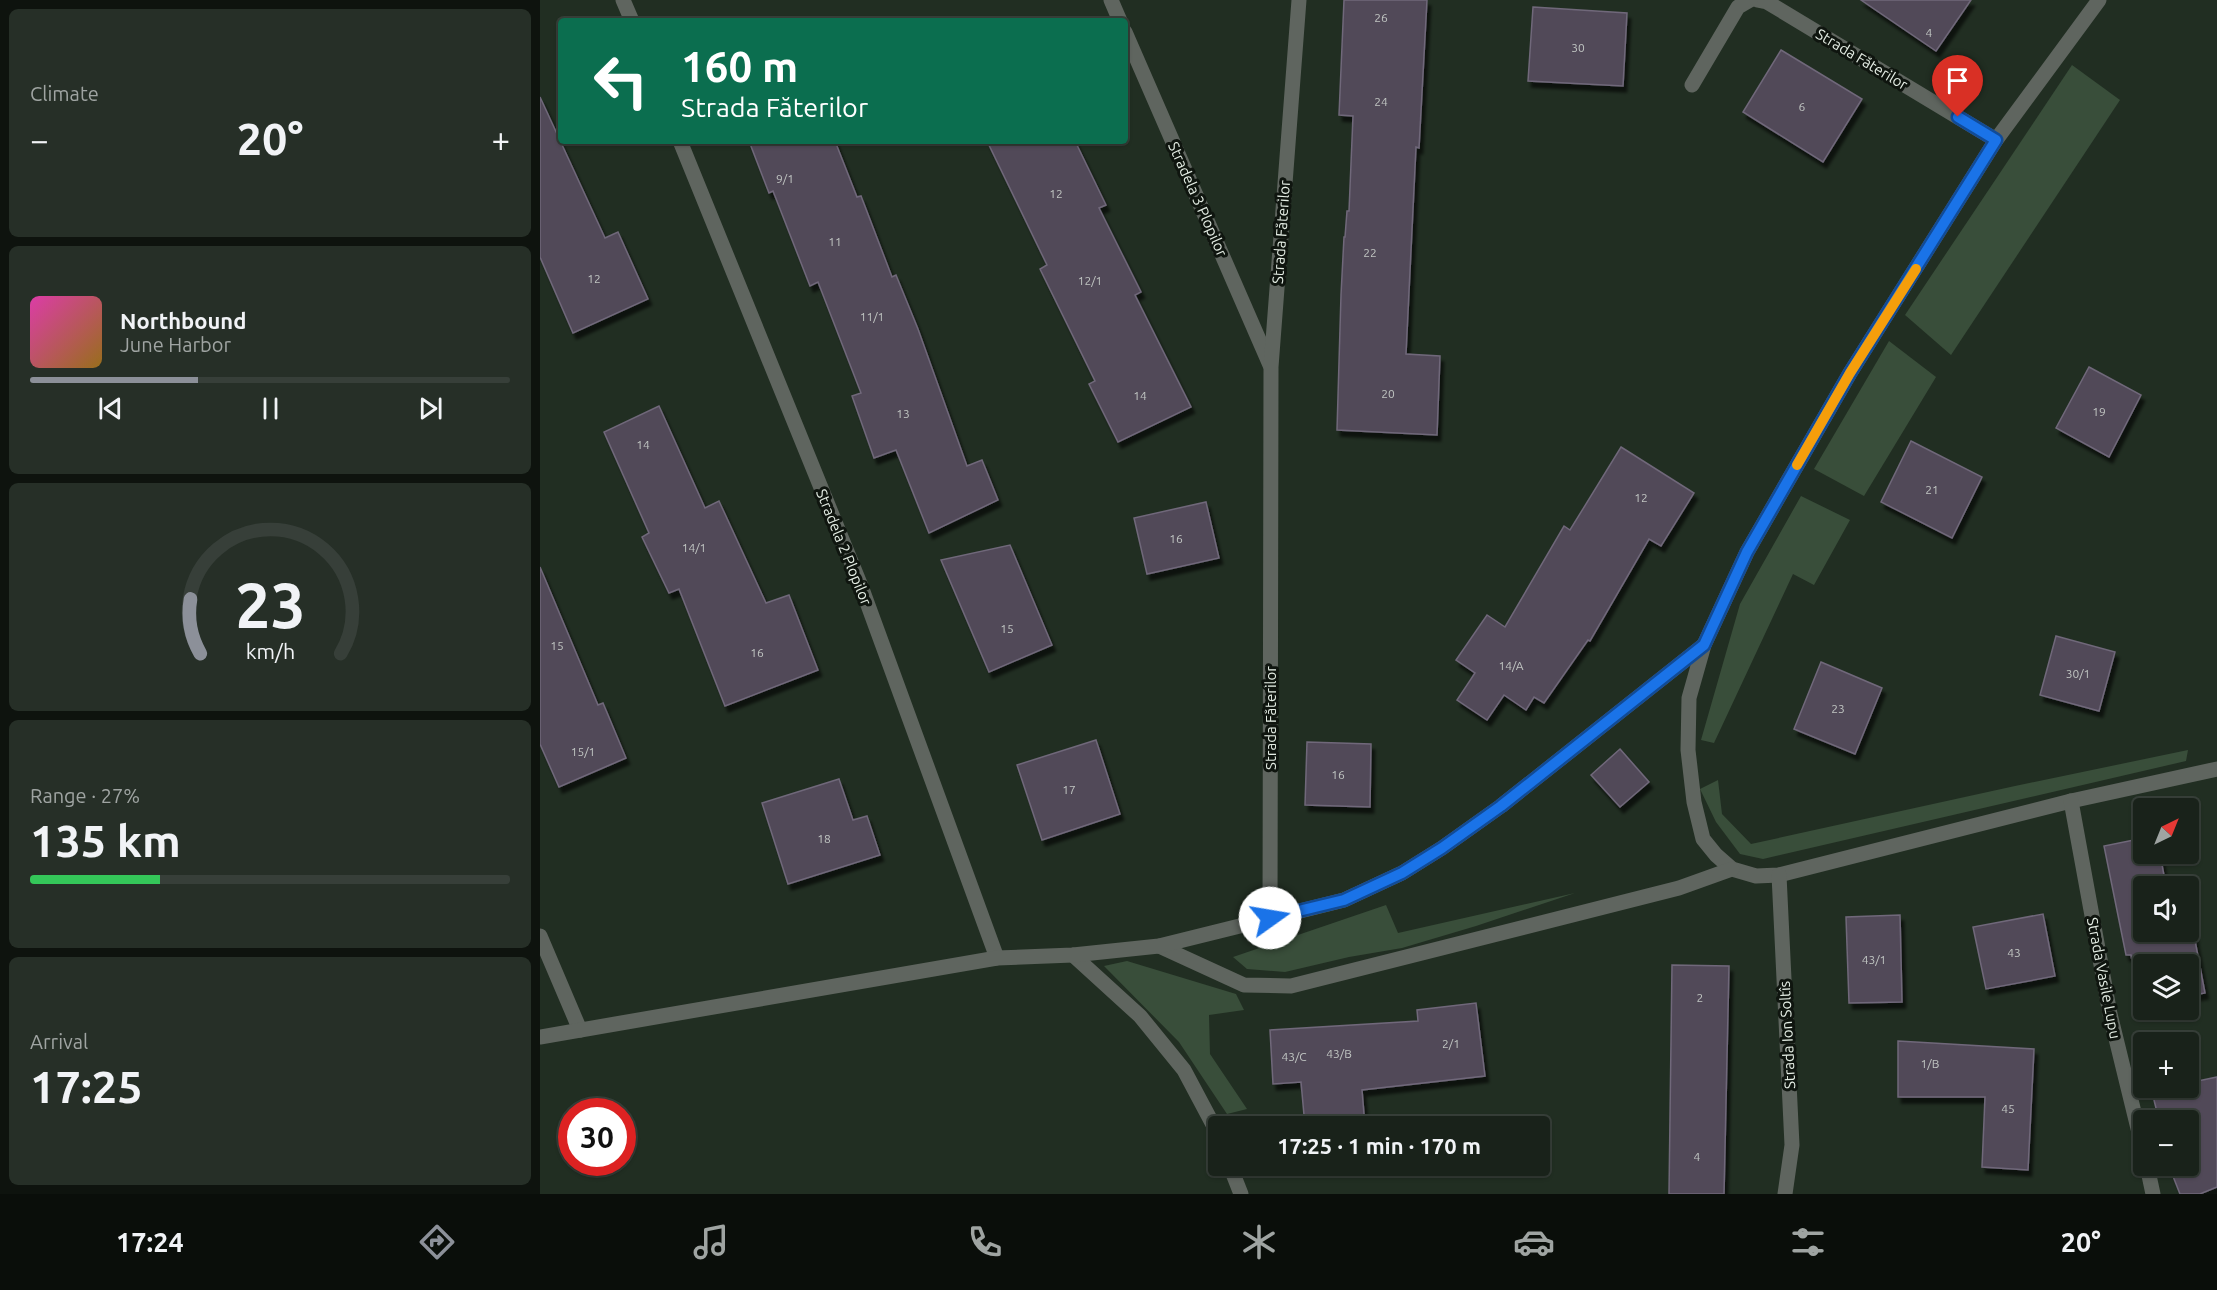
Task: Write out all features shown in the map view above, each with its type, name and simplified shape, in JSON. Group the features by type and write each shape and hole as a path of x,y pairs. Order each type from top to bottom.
{"street":[{"path":"623,0 631,18"},
{"path":"1111,0 1119,18"},
{"name":"Strada Făterilor","path":"1270,918 1271,367 1299,0"},
{"path":"1692,85 1738,7 1750,0"},
{"name":"Strada Făterilor","path":"1757,0 1767,2 1996,140"},
{"path":"2099,0 1996,140 1850,373 1747,552 1704,645 1689,698 1688,750 1694,802 1702,839 1732,869 1756,876 1779,875 2071,801 2217,769"},
{"name":"Stradela 3 Plopilor","path":"1128,39 1271,367"},
{"name":"Stradela 2 Plopilor","path":"681,144 861,586 997,958"},
{"path":"540,1037 997,958 1073,955 1159,946 1344,900 1402,873 1442,848 1501,806 1704,645"},
{"name":"Strada Vasile Lupu","path":"2071,801 2110,1014 2133,1110"},
{"path":"1159,946 1244,986 1291,986 1679,888 1732,869"},
{"name":"Strada Ion Soltîs","path":"1779,875 1791,1145 1785,1194"},
{"path":"540,936 580,1030"},
{"path":"1073,955 1140,1016 1184,1070 1208,1116"},
{"path":"1234,1176 1241,1194"},
{"path":"2149,1176 2154,1194"}],"green space":[{"path":"2072,65 2120,100 1951,355 1905,315"},
{"path":"1889,341 1936,377 1864,496 1814,469"},
{"path":"1801,496 1850,520 1814,585 1793,574 1714,743 1701,740 1740,604"},
{"path":"2188,750 2186,761 1763,859 1740,854 1716,822 1700,789 1718,780 1722,814 1751,844"},
{"path":"1575,893 1402,948 1349,957 1285,972 1247,969 1233,957 1386,905 1398,933"},
{"path":"1127,961 1236,994 1244,1010 1209,1015 1210,1054 1247,1109 1227,1114 1179,1042 1104,966"}],"building":[{"path":"1344,0 1427,0 1419,148 1416,147 1406,354 1440,356 1437,435 1337,430 1341,295 1344,237 1347,211 1349,211 1353,116 1339,115"},
{"path":"1861,0 1971,0 1936,51"},
{"path":"1533,7 1627,13 1623,86 1528,81"},
{"path":"1781,50 1862,99 1823,162 1743,112"},
{"path":"540,97 558,136 558,144 562,144 605,238 618,232 648,299 573,333 540,257"},
{"path":"750,144 836,144 857,197 861,196 892,277 896,275 918,329 967,466 982,460 998,500 929,533 896,450 874,458 852,396 861,393 818,282 810,286 773,191 769,193"},
{"path":"988,144 1076,144 1106,205 1099,208 1141,292 1135,295 1191,407 1118,442 1089,384 1095,381 1040,269 1047,265"},
{"path":"2089,367 2141,395 2109,457 2056,428"},
{"path":"659,406 705,508 719,501 766,603 789,595 818,670 725,706 679,589 669,593 642,537 649,533 604,432"},
{"path":"1911,441 1982,477 1952,538 1881,502"},
{"path":"1621,447 1694,493 1661,546 1649,539 1590,641 1588,640 1544,703 1534,697 1526,710 1504,695 1487,720 1457,700 1475,673 1456,660 1487,615 1505,627 1564,526 1570,530"},
{"path":"1206,502 1219,558 1147,574 1134,518"},
{"path":"1010,545 1052,645 989,672 941,560"},
{"path":"540,567 598,705 603,703 626,758 559,787 540,744"},
{"path":"2056,636 2115,652 2099,711 2040,695"},
{"path":"1821,662 1882,688 1855,754 1794,729"},
{"path":"1096,740 1120,814 1042,840 1017,765"},
{"path":"1307,742 1371,744 1370,807 1305,805"},
{"path":"1620,749 1649,782 1620,807 1591,775"},
{"path":"839,779 853,820 867,816 880,855 788,884 762,803"},
{"path":"2133,840 2133,864 2162,864 2164,876 2133,876 2133,942 2195,942 2198,954 2133,954 2133,966 2131,955 2126,955 2104,846"},
{"path":"2043,914 2055,976 1986,989 1973,927"},
{"path":"1900,915 1902,1002 1849,1003 1846,917"},
{"path":"2199,961 2205,993 2199,994"},
{"path":"1672,965 1729,966 1724,1194 1669,1194"},
{"path":"1476,1003 1485,1076 1362,1090 1364,1116 1304,1116 1301,1082 1273,1084 1270,1030 1418,1021 1417,1010"},
{"path":"1898,1041 2034,1049 2028,1170 1982,1167 1985,1097 1898,1097"},
{"path":"2217,1077 2217,1187 2200,1194 2180,1194 2173,1176 2199,1176 2199,1110 2156,1110 2154,1098 2199,1098 2199,1081"}],"slow traffic":[{"path":"1797,465 1850,373 1916,269"}],"route":[{"path":"1270,918 1344,900 1402,873 1442,848 1501,806 1704,645 1747,552 1850,373 1996,140 1958,117"}]}
